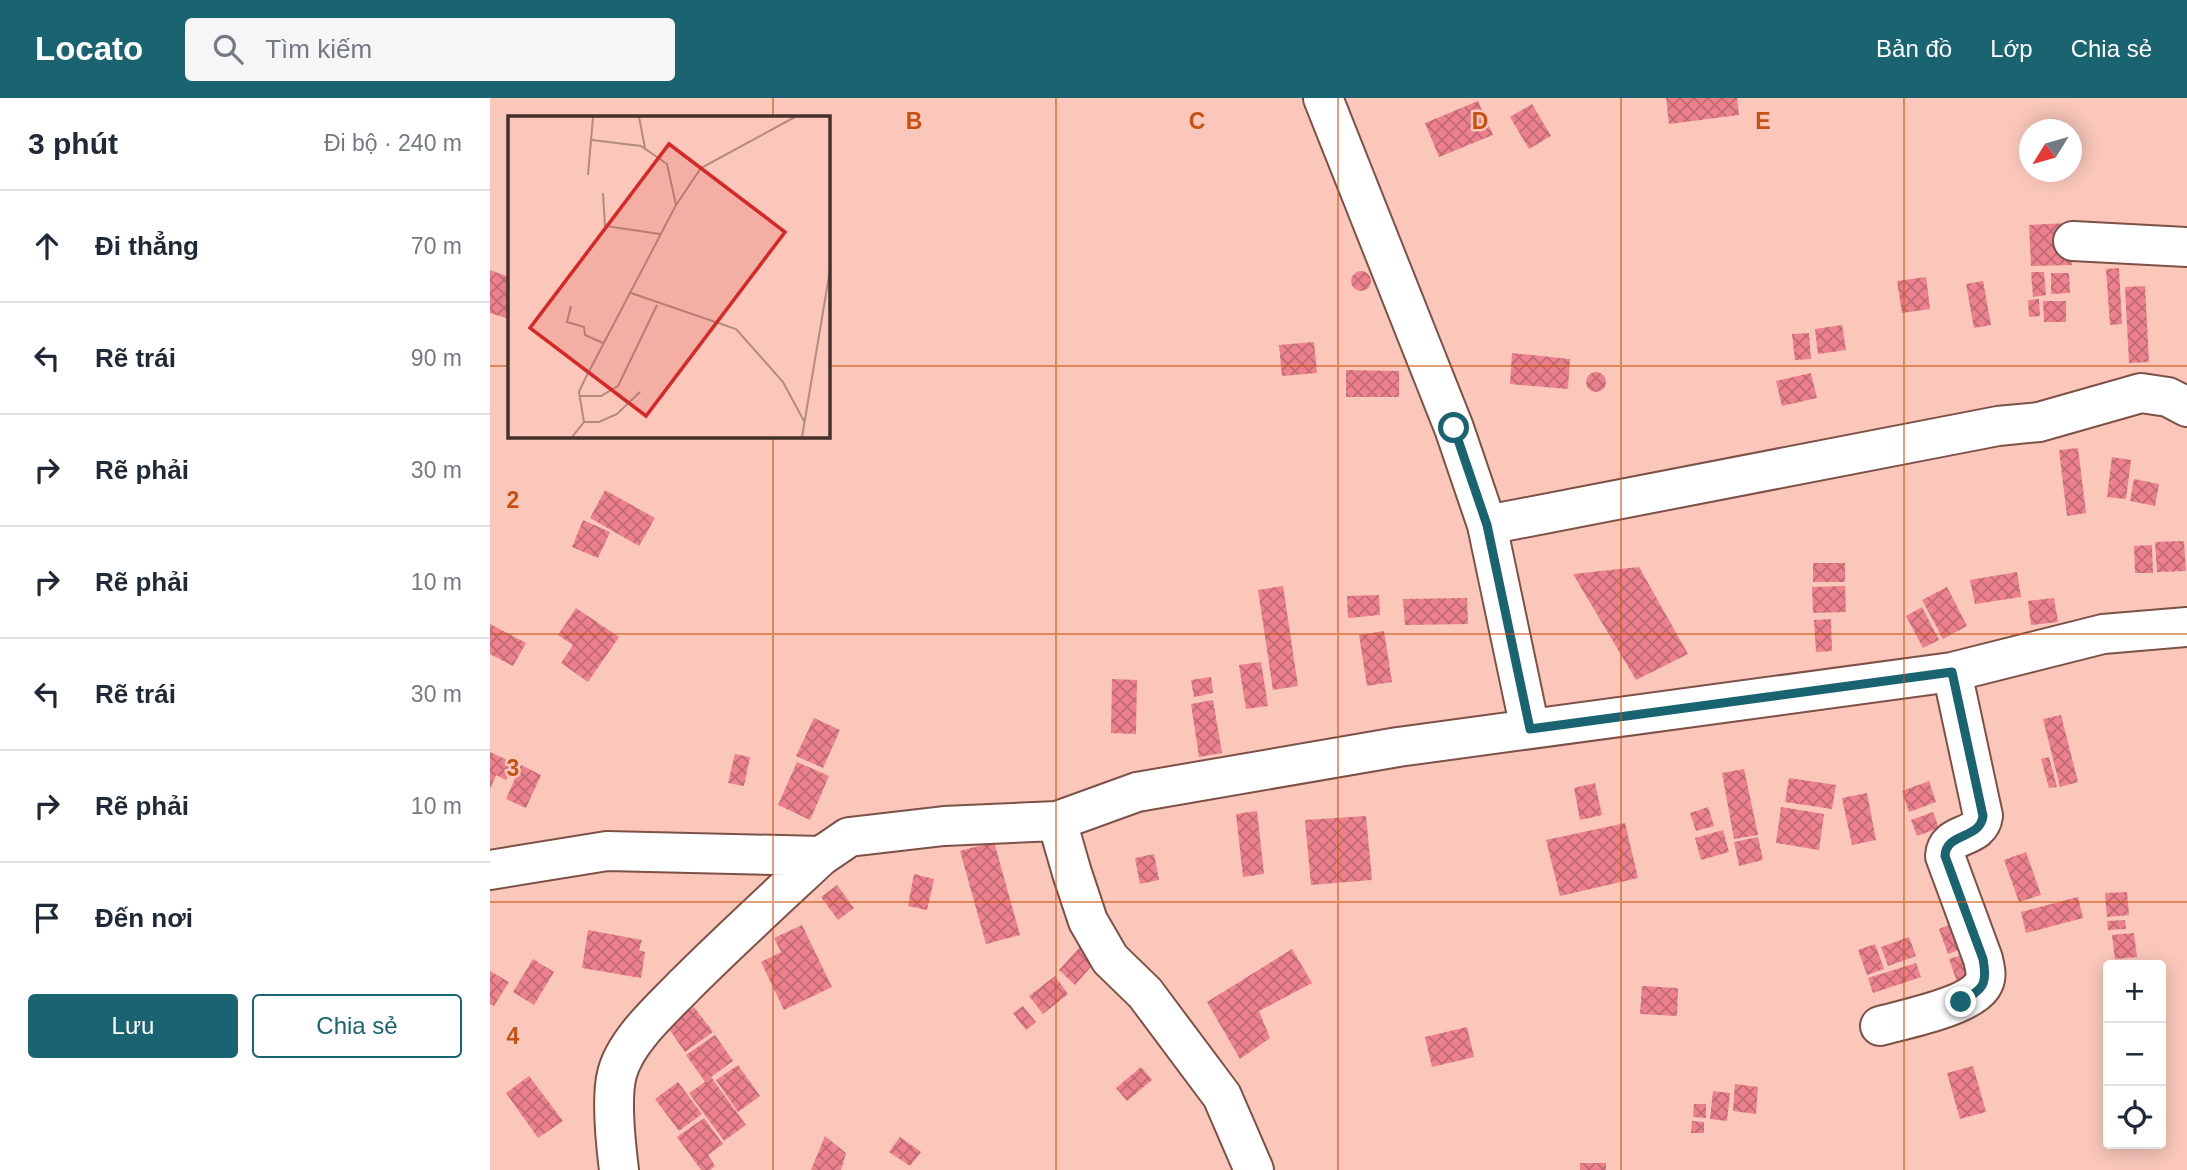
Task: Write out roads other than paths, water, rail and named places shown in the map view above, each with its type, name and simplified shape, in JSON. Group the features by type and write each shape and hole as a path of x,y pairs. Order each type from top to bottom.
{"street":[{"path":"1323,98 1454,428 1487,525 1530,729"},
{"path":"2073,241 2187,247"},
{"path":"1487,525 1998,426 2039,422 2141,393 2168,397 2187,407"},
{"path":"619,1170 615,1093 617,1073 628,1050 653,1018 711,959 821,856 849,837 944,826 1057,821 1137,792 1398,747 1952,672 2103,634 2187,627"},
{"path":"1880,1026 1961,1002 1983,986 1986,977 1983,959 1945,856 1947,846 1951,842 1982,825 1983,816 1952,672"},
{"path":"1057,821 1088,921 1110,959 1145,993 1223,1096 1254,1170"},
{"path":"490,870 607,851 821,856"}]}
